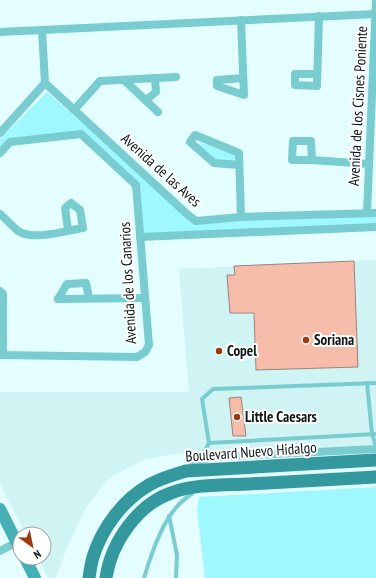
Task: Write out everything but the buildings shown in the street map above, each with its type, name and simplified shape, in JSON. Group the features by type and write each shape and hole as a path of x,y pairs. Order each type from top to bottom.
{"main road":[{"name":"Boulevard Nuevo Hidalgo","path":"88,578 92,558 100,538 112,519 126,503 148,486 164,478 186,470 375,453"},
{"name":"Boulevard Nuevo Hidalgo","path":"106,578 107,566 115,546 136,516 156,500 171,492 201,486 374,478"},
{"path":"0,509 12,533"},
{"path":"29,566 34,578"}],"street":[{"name":"Avenida de los Cisnes Poniente","path":"367,213 376,0"},
{"path":"0,32 376,14"},
{"path":"317,74 318,16"},
{"path":"241,20 243,78"},
{"path":"10,142 0,133 45,83 42,30"},
{"path":"74,110 100,81 176,77"},
{"path":"146,100 156,92 155,78"},
{"path":"124,80 158,112"},
{"name":"Avenida de las Aves","path":"45,83 196,221 241,217 376,213"},
{"path":"0,153 10,142 82,134 90,125"},
{"name":"Avenida de las Aves","path":"82,134 136,185"},
{"path":"239,166 214,163 190,142 195,135 239,153 241,217"},
{"path":"312,160 369,164"},
{"path":"136,185 148,178"},
{"name":"Avenida de los Canarios","path":"1,355 137,357 145,352 149,345 136,185"},
{"path":"0,214 18,231 26,235 35,236 68,230"},
{"path":"192,234 196,221"},
{"path":"140,237 376,227"},
{"path":"89,298 86,283 66,284 58,299 145,298"},
{"path":"1,296 1,355"},
{"path":"186,470 200,460 214,457 375,453 374,478"},
{"path":"0,551 12,547"}],"lane":[{"path":"368,383 375,453"},
{"path":"200,460 209,443 202,399 213,389 376,383"},
{"path":"209,443 374,434"},
{"path":"144,578 149,561 170,516 175,508 186,497 201,486"},
{"path":"170,516 177,555 176,578"}],"shaded area":[{"path":"47,92 194,221 376,215 376,224 143,234 139,185 86,136 10,139 0,150 0,139"},
{"path":"200,142 237,156 236,162 215,160 197,147"},
{"path":"376,260 376,445 174,454 143,460 109,478 86,507 66,550 56,578 48,578 42,566 52,566 52,526 22,526 0,484 0,392 189,392 179,269"},
{"path":"376,487 376,578 205,578 197,510 199,497"}],"place":[{"name":"Soriana","path":"306,340"},
{"name":"Copel","path":"219,351"},
{"name":"Little Caesars","path":"237,417"}]}
